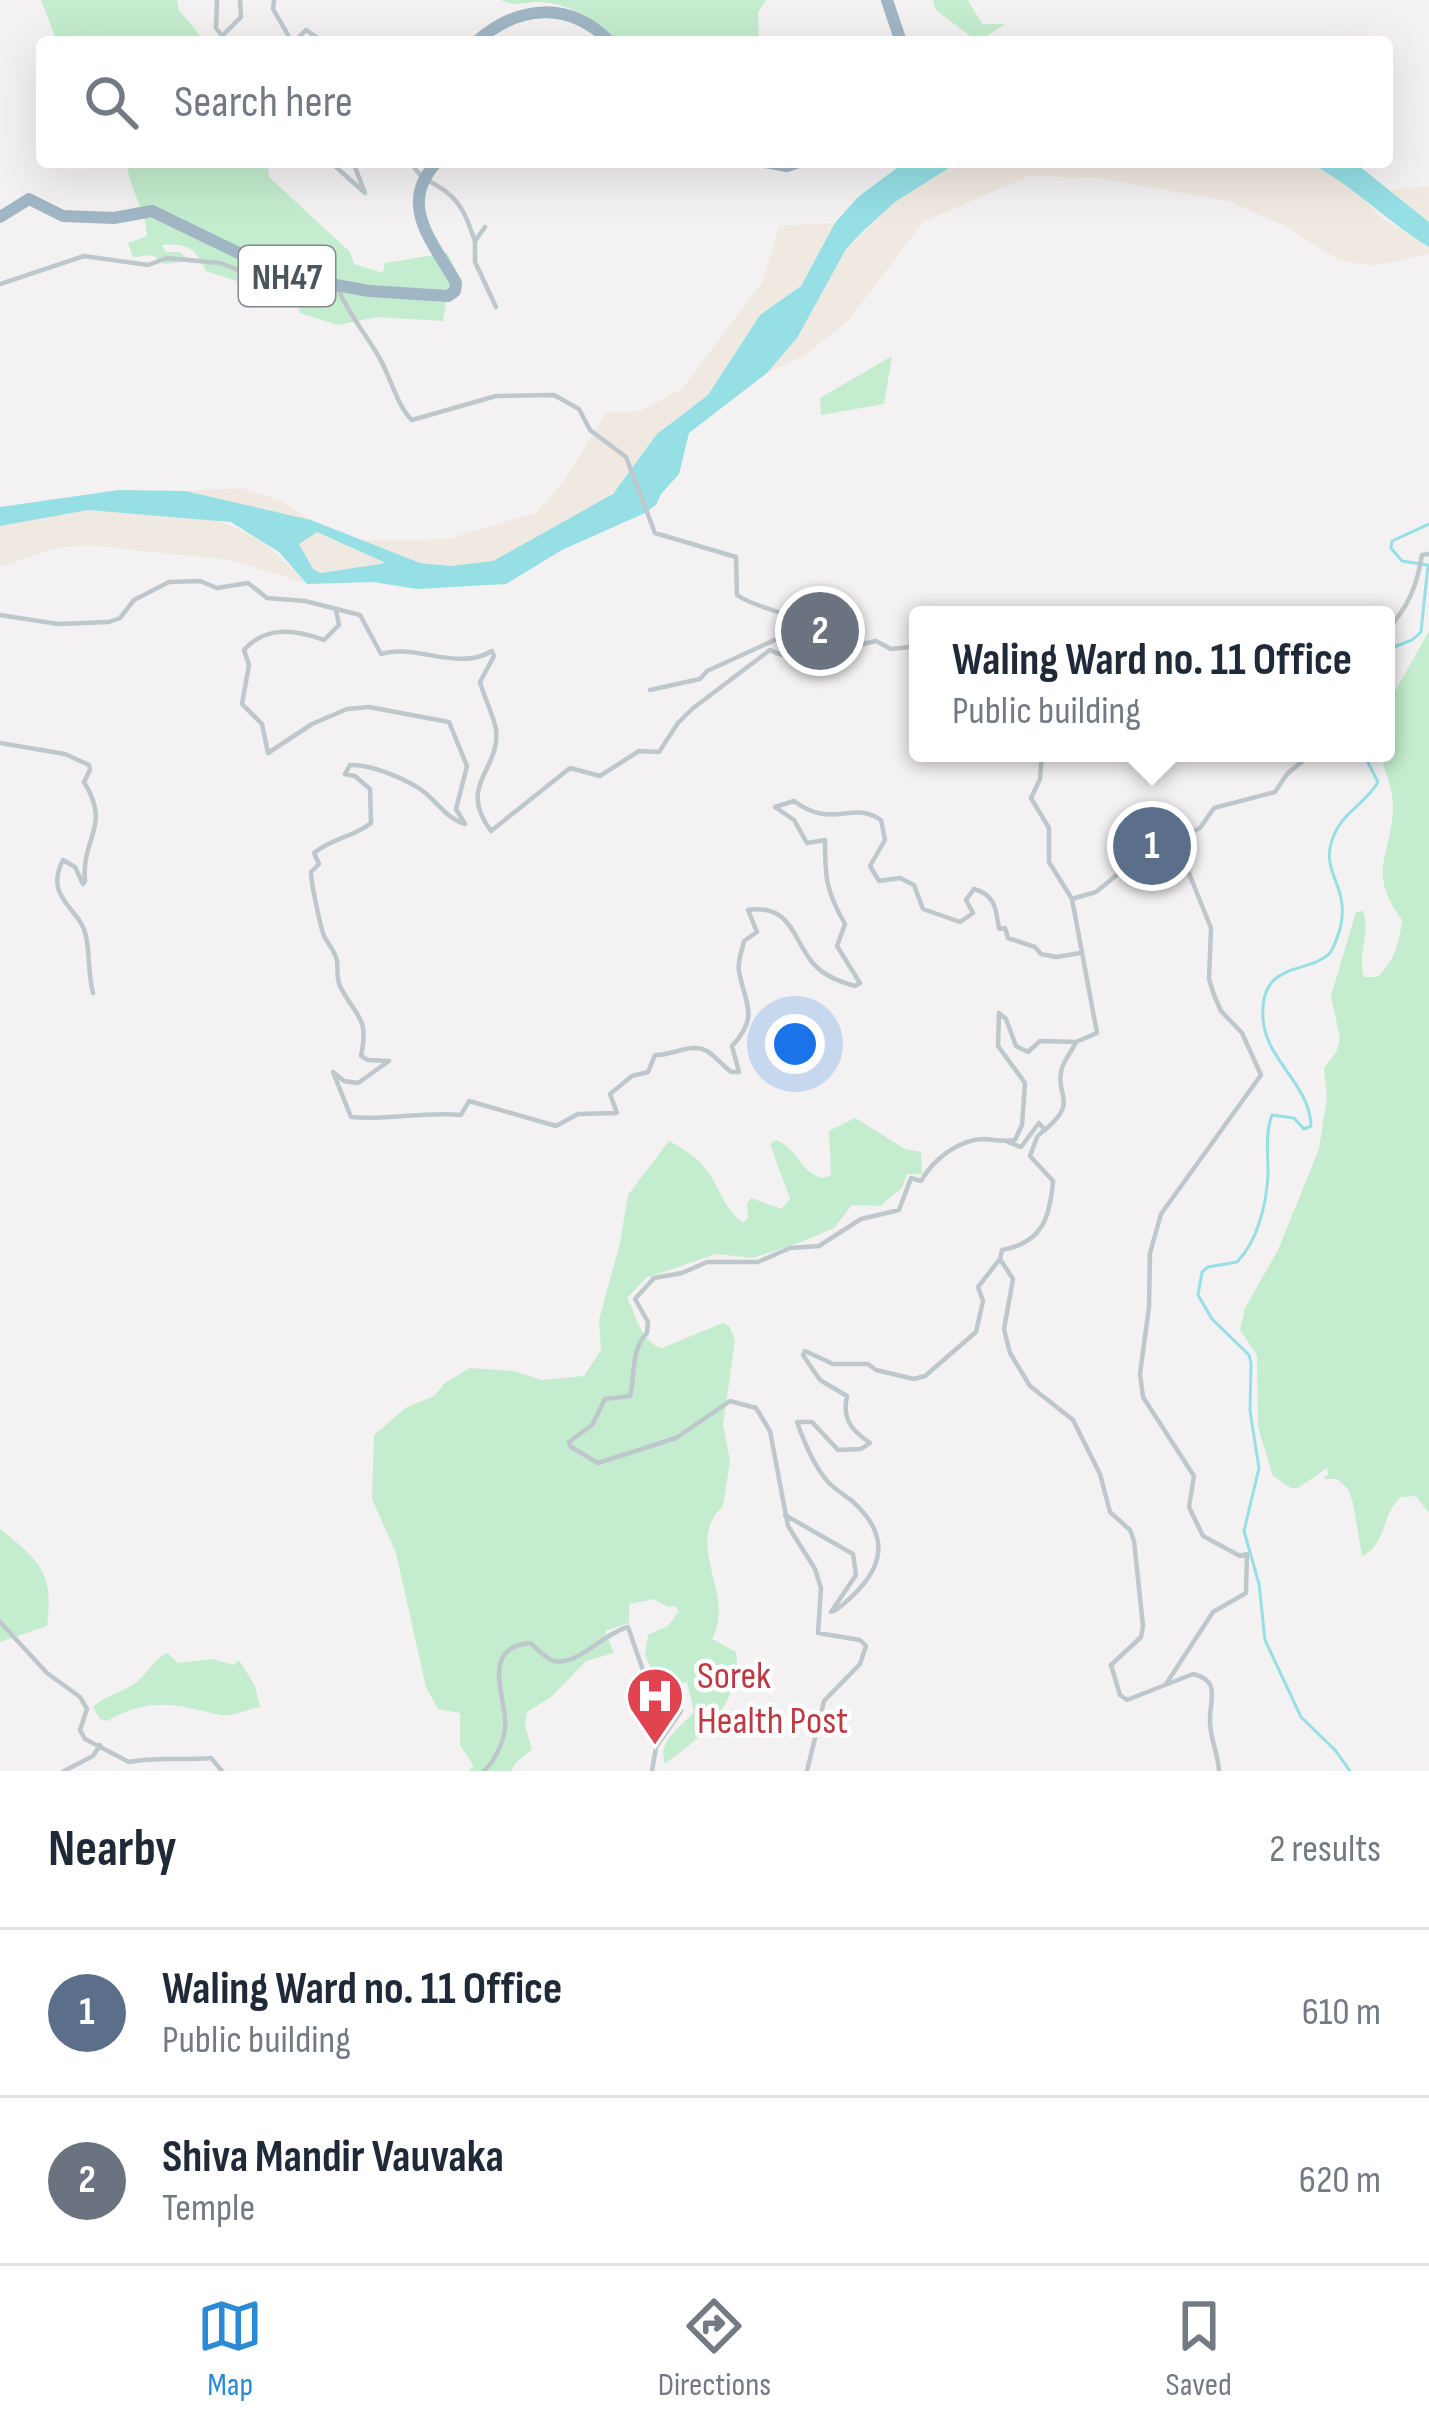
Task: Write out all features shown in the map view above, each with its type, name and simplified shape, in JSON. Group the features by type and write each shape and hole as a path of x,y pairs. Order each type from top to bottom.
{"highway":[{"path":"887,0 900,36"},
{"path":"484,36 512,16 539,8 580,19 602,36"},
{"path":"423,180 432,168"},
{"name":"NH47","path":"0,217 28,199 63,216 114,218 152,211 286,276 441,296 455,291 453,278 426,235 421,218 423,180"}],"street":[{"path":"217,0 216,28 222,35 241,17 240,0"},
{"path":"274,0 273,9 289,36"},
{"path":"337,168 365,193 355,168"},
{"path":"415,168 423,180 452,196 464,210 475,241 475,262 496,307"},
{"path":"475,241 485,227"},
{"path":"0,284 84,256 148,265 167,257 220,263 286,290 318,283"},
{"path":"337,286 352,322 377,352 406,416 412,420 428,417 496,396 554,394 579,409 590,430 626,458 655,533 736,557 737,595 809,629"},
{"path":"1395,621 1418,584 1425,554"},
{"path":"0,615 58,624 109,622 120,618 152,588 182,580 217,588 248,583 267,598 305,601 360,616 381,654 394,650 466,658 492,651 494,656 480,682 496,730 494,751 476,793 480,815 491,831 570,768 600,776 639,751 659,752 692,709 770,650 792,661 842,654 876,641 891,649 909,647"},
{"path":"336,610 339,625 324,640 296,631 273,632 244,650 249,665 242,704 262,724 268,753 330,716 369,707 448,722 467,766 456,809 465,824 440,810 421,789 366,766 350,765 346,774 356,776 370,789 370,823 339,834 314,853 320,864 311,872 311,887 319,902 323,934 336,958 339,987 366,1029 361,1056 389,1061 358,1083 344,1081 333,1072 351,1117 366,1122 427,1111 461,1115 469,1102 556,1126 578,1114 617,1113 610,1094 632,1076 648,1072 656,1055 673,1056 698,1048 731,1072 739,1072 732,1046 747,1028 749,1006 738,967 744,941 757,932 748,910 780,915 820,969 844,983 860,983 837,946 844,924 823,875 825,840 808,843 794,820 775,807 782,802 794,801 809,812 838,817 862,811 881,820 885,839 870,866 879,881 900,878 914,885 922,909 960,922 973,913 966,900 974,889 980,890 994,902 999,929 1005,928 1008,938 1036,947 1041,954 1081,953"},
{"path":"650,690 700,679 707,671 779,638 836,622 856,629 863,643"},
{"path":"0,743 65,754 89,765 84,782 97,803 99,817 96,836 84,853 85,881 83,884 75,867 63,860 58,886 62,902 82,923 87,938 93,993"},
{"path":"1008,1142 1015,1140 1022,1125 1025,1083 998,1046 999,1013 1016,1046 1028,1052 1040,1041 1076,1042 1097,1033 1072,899 1049,862 1049,828 1031,798 1041,762"},
{"path":"1072,899 1096,892 1130,864 1200,827 1214,808 1275,792 1301,762"},
{"path":"1166,1684 1213,1612 1246,1593 1247,1565 1246,1554 1240,1556 1202,1536 1189,1507 1194,1476 1143,1396 1140,1374 1150,1253 1161,1214 1261,1075 1242,1033 1221,1011 1214,995 1209,979 1211,928 1176,841"},
{"path":"785,1515 853,1554 856,1575 831,1612 836,1610 864,1583 879,1559 880,1540 865,1516 821,1473 797,1422 812,1422 838,1450 861,1449 870,1443 847,1422 847,1396 820,1380 803,1355 805,1351 833,1364 868,1364 906,1378 925,1376 976,1332 983,1301 978,1287 1002,1250 1023,1245 1046,1221 1052,1177 1033,1164 1030,1156 1037,1137 1060,1116 1065,1103 1062,1069 1076,1042"},
{"path":"807,1771 824,1701 860,1664 866,1646 860,1640 818,1633 821,1588 785,1515 770,1431 756,1408 742,1401 716,1407 682,1435 598,1463 569,1442 592,1425 605,1399 630,1396 634,1355 648,1322 635,1299 654,1278 707,1262 758,1262 790,1248 819,1246 861,1219 899,1210 911,1178 921,1181 934,1162 957,1146 978,1139 1021,1147 1039,1124 1044,1130"},
{"path":"1000,1259 1013,1279 1004,1329 1010,1353 1030,1386 1073,1420 1100,1474 1109,1512 1130,1530 1134,1541 1142,1626 1141,1637 1111,1665 1120,1695 1126,1700 1193,1674 1211,1683 1215,1698 1209,1718 1218,1745 1219,1771"},
{"path":"0,1622 47,1672 80,1696 87,1716 80,1730 85,1739 129,1762 153,1755 175,1761 211,1757 222,1771"},
{"path":"484,1771 500,1745 506,1720 498,1687 504,1656 517,1644 530,1643 548,1660 558,1661 587,1652 609,1632 628,1628 646,1679 681,1711 656,1747 652,1771"},
{"path":"64,1771 93,1756 100,1745"}],"green space":[{"path":"41,0 177,0 179,10 200,36 55,36"},
{"path":"501,0 766,0 758,12 759,36 612,36 573,10 551,3"},
{"path":"933,0 968,0 982,24 1005,24 987,36 970,36 936,10"},
{"path":"128,168 268,168 269,177 350,252 354,264 383,273 385,263 447,253 462,281 446,301 443,321 377,317 338,325 300,313 296,295 206,271 184,246 162,245 166,252 180,252 190,261 165,264 153,255 133,257 128,243 147,236"},
{"path":"892,356 884,404 821,415 820,398"},
{"path":"1429,631 1429,1513 1416,1496 1401,1497 1376,1545 1362,1556 1348,1489 1337,1479 1323,1479 1327,1468 1298,1488 1273,1476 1258,1427 1257,1355 1240,1330 1245,1308 1278,1250 1319,1149 1327,1098 1324,1068 1340,1038 1331,996 1356,912 1363,911 1365,919 1364,977 1377,977 1398,944 1402,920 1383,877 1393,803 1382,762 1395,762 1395,691"},
{"path":"855,1118 905,1149 921,1152 922,1174 907,1174 902,1188 880,1206 852,1205 834,1228 801,1242 753,1258 716,1254 646,1278 627,1298 644,1335 662,1348 723,1323 735,1340 723,1425 730,1461 723,1506 708,1537 718,1605 712,1639 736,1652 737,1669 727,1702 692,1743 665,1763 667,1741 694,1712 687,1682 676,1684 654,1675 645,1655 648,1635 668,1626 679,1611 654,1599 629,1604 629,1623 605,1631 614,1653 586,1661 551,1697 527,1712 525,1726 532,1749 511,1771 468,1771 474,1766 460,1745 460,1713 438,1709 426,1687 396,1553 372,1499 374,1435 407,1407 434,1396 470,1368 514,1371 542,1380 584,1376 601,1350 599,1320 628,1195 669,1141 705,1168 743,1223 751,1198 781,1209 790,1199 770,1144 776,1140 783,1144 810,1172 824,1178 831,1175 829,1131"},
{"path":"0,1529 42,1570 49,1608 47,1626 0,1642"},
{"path":"167,1653 178,1663 213,1659 234,1665 239,1660 255,1686 260,1707 226,1715 151,1705 107,1721 100,1719 93,1707 133,1685"}],"sand":[{"path":"949,168 1319,168 1349,185 1381,217 1429,247 1429,254 1373,266 1349,262 1229,201 1096,178 1028,176 923,222 848,321 805,355 767,373 797,337 846,249 895,202"},
{"path":"1429,186 1429,222 1390,190"},
{"path":"835,223 801,286 760,315 708,395 657,434 633,472 608,498 493,561 450,566 420,563 356,540 448,539 535,513 563,483 606,412 640,411 682,389 763,281 779,226"},
{"path":"242,488 279,500 311,520 185,491"},
{"path":"88,510 181,514 232,526 280,557 305,583 230,560 87,545 56,548 0,567 0,526"},
{"path":"317,532 388,563 321,573 313,569 299,544"}],"water":[{"path":"897,168 949,168 895,202 846,249 797,338 767,373 689,433 679,474 656,505 562,550 506,584 417,589 373,582 307,584 279,552 231,522 88,510 0,526 0,507 119,490 185,491 311,520 420,563 450,566 493,561 613,494 657,434 708,395 760,315 801,286 835,223 858,197","holes":["317,532 386,563 321,573 313,569 299,544"]},
{"path":"1318,168 1362,168 1429,222 1429,247 1398,226"}],"waterway":[{"path":"1395,647 1421,632 1428,565 1402,561 1391,548 1392,541 1429,524"},
{"path":"1350,1771 1301,1717 1265,1640 1259,1584 1244,1531 1259,1468 1250,1411 1251,1363 1249,1355 1212,1319 1198,1295 1202,1272 1237,1262 1256,1232 1266,1196 1272,1115 1294,1118 1304,1129 1311,1126 1304,1097 1266,1034 1264,1000 1276,978 1320,960 1334,945 1342,904 1330,848 1338,827 1378,782 1368,762"}],"place":[{"name":"Shiva Mandir Vauvaka","path":"820,631"},
{"name":"Waling Ward no. 11 Office","path":"1152,846"},
{"name":"Sorek Health Post","path":"655,1747"}]}
